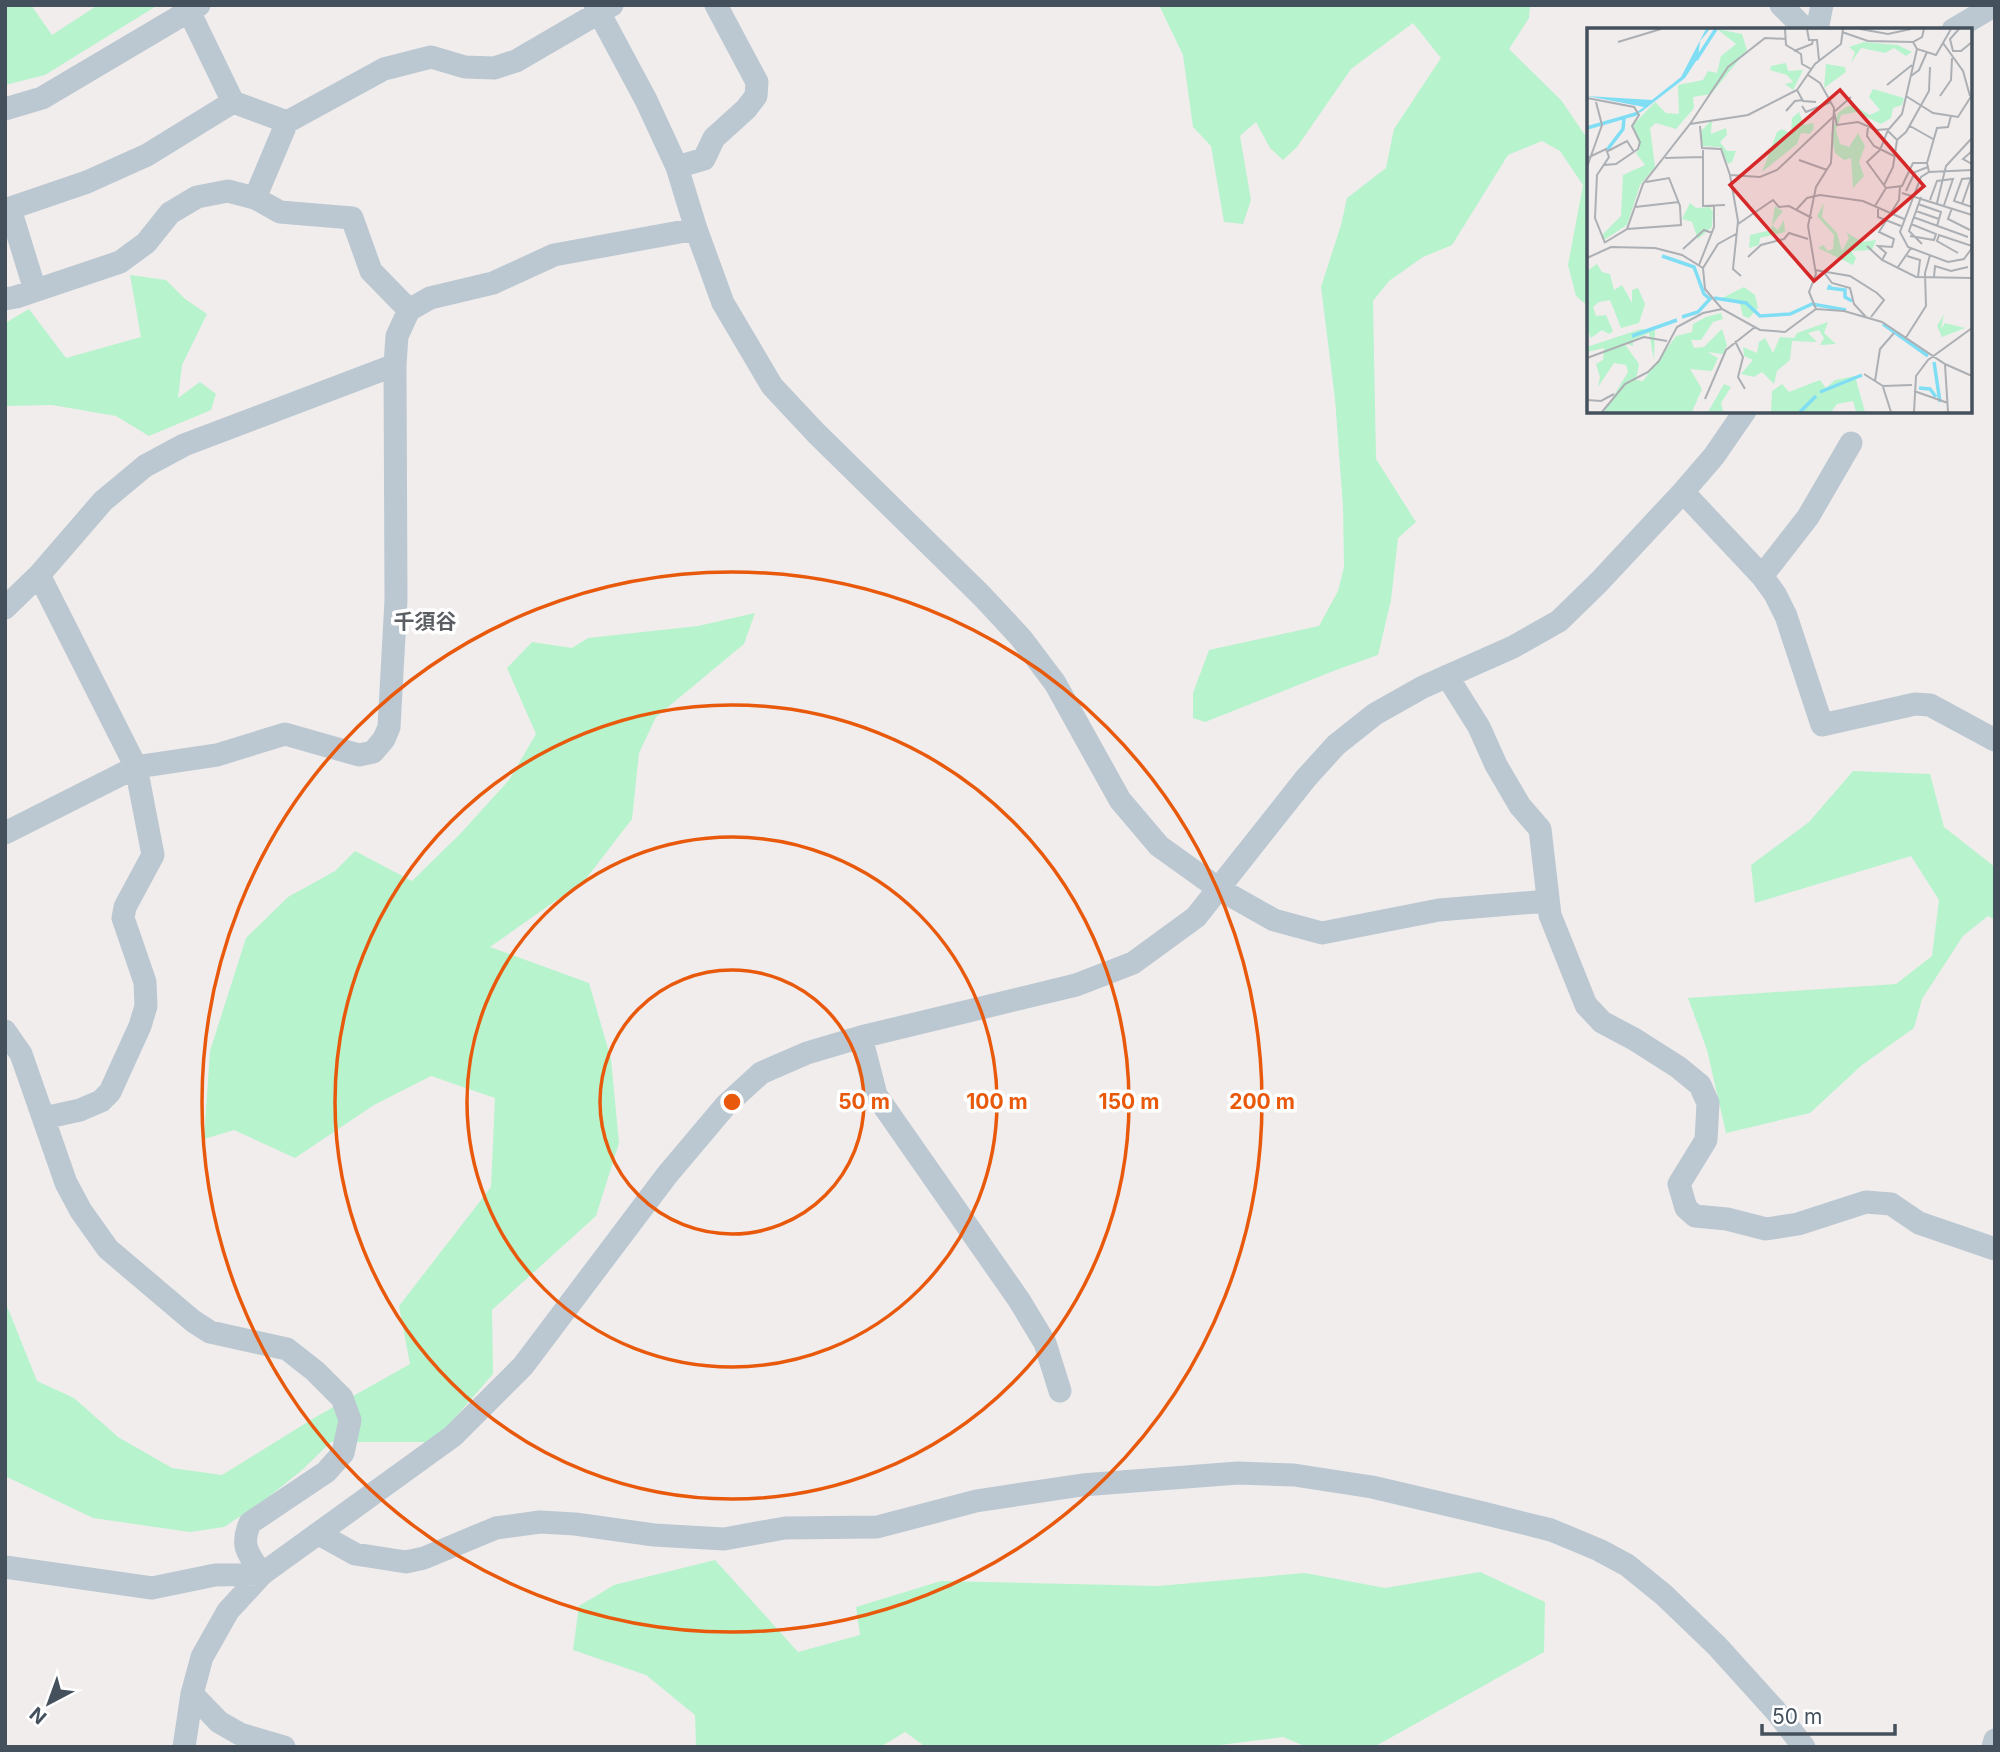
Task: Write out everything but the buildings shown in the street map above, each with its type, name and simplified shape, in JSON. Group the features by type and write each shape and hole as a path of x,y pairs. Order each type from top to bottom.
{"street":[{"path":"677,167 704,159 715,138 756,96 757,82 716,5"},
{"path":"1781,5 1804,28"},
{"path":"1817,28 1822,5"},
{"path":"1956,28 1995,5"},
{"path":"5,109 42,98 192,7 233,102 287,122"},
{"path":"255,198 287,122 384,69 431,57 465,67 494,68 516,61 602,8 677,167 723,303 772,386 1021,638 1055,683 1120,800 1160,846 1219,889 1274,920 1322,933 1439,910 1548,901"},
{"path":"35,290 8,210 88,182 147,155 233,102"},
{"path":"5,299 120,262 146,243 170,213 197,197 228,191 255,198 280,212 352,218 371,271 409,310"},
{"path":"5,834 136,767 217,755 285,734 359,755 373,752 384,739 389,727 396,600 397,336 409,310 430,298 493,283 554,255 696,229"},
{"path":"5,608 39,575 103,501 145,466 184,445 396,366"},
{"path":"184,1747 192,1694 202,1657 228,1611 262,1573 453,1436 523,1366 667,1175 726,1105 761,1073 807,1053 861,1037 1076,985 1133,963 1196,917 1306,778 1336,745 1375,714 1423,687 1513,647 1559,621 1683,492 1714,456 1744,413"},
{"path":"1762,576 1808,517 1851,443"},
{"path":"1683,492 1762,576 1775,594 1786,616 1822,725 1915,704 1930,705 1995,740"},
{"path":"39,575 136,767 153,855 125,907 123,918 145,982 146,1006 140,1026 110,1092 101,1101 80,1110 44,1118"},
{"path":"1447,676 1479,727 1496,765 1520,806 1540,830 1550,915 1586,1005 1602,1022 1634,1038 1700,1085 1708,1103 1706,1140 1679,1184 1686,1208 1695,1216 1727,1219 1766,1229 1798,1223 1866,1202 1891,1204 1919,1223 1995,1249"},
{"path":"5,1031 21,1054 66,1183 81,1211 108,1249 193,1321 210,1332 287,1349 315,1371 342,1398 350,1420 343,1453 326,1472 250,1523 245,1536 247,1553 262,1573"},
{"path":"861,1037 876,1095 1019,1300 1045,1343 1060,1391"},
{"path":"319,1534 355,1554 406,1562 424,1558 496,1528 540,1522 654,1535 724,1539 785,1528 877,1527 976,1501 1082,1485 1238,1473 1294,1475 1372,1487 1483,1513 1551,1530 1599,1550 1627,1565 1682,1612 1775,1710 1804,1747"},
{"path":"5,1567 152,1588 215,1575 262,1573"},
{"path":"192,1694 219,1722 240,1734 284,1747"},
{"path":"1993,1747 1995,1740"}],"green space":[{"path":"5,5 31,5 52,35 98,5 158,5 45,75 5,85"},
{"path":"1159,5 1530,5 1529,18 1509,49 1561,100 1587,138 1587,305 1576,296 1568,265 1583,185 1560,151 1542,141 1508,155 1452,245 1423,257 1389,281 1373,301 1376,459 1416,522 1398,538 1391,600 1378,655 1205,722 1193,718 1193,693 1209,650 1319,626 1338,591 1344,567 1343,507 1335,399 1321,287 1347,198 1386,168 1394,129 1441,58 1413,23 1351,69 1297,147 1283,160 1270,148 1256,122 1240,136 1251,200 1243,224 1224,222 1211,146 1193,127 1183,55"},
{"path":"130,275 166,280 185,299 207,314 182,365 178,398 200,382 216,394 211,410 149,436 116,416 52,405 5,406 5,323 29,309 66,358 141,337"},
{"path":"755,613 744,644 656,717 639,753 632,819 585,880 490,947 589,983 611,1059 619,1143 596,1216 492,1310 493,1374 434,1442 331,1442 266,1499 224,1527 190,1532 93,1518 5,1476 5,1301 37,1381 74,1398 118,1437 172,1468 222,1475 314,1418 410,1364 399,1306 491,1187 495,1098 431,1076 374,1105 295,1158 234,1130 204,1139 210,1051 246,938 288,897 335,871 355,851 412,881 461,833 509,780 536,734 507,668 532,642 572,648 588,638 698,626"},
{"path":"1853,771 1930,774 1944,827 1995,867 1995,920 1988,916 1963,936 1922,999 1914,1028 1862,1065 1810,1113 1726,1133 1707,1050 1688,998 1896,984 1932,956 1939,900 1911,856 1755,903 1751,865 1809,822"},
{"path":"715,1560 798,1652 860,1635 856,1607 941,1581 1158,1586 1305,1573 1385,1588 1480,1572 1545,1602 1544,1652 1374,1747 1307,1747 1283,1737 1204,1747 926,1747 905,1732 880,1747 696,1747 695,1715 646,1675 573,1650 579,1606 614,1585"}],"district":[{"name":"千須谷","path":"425,622"}]}
